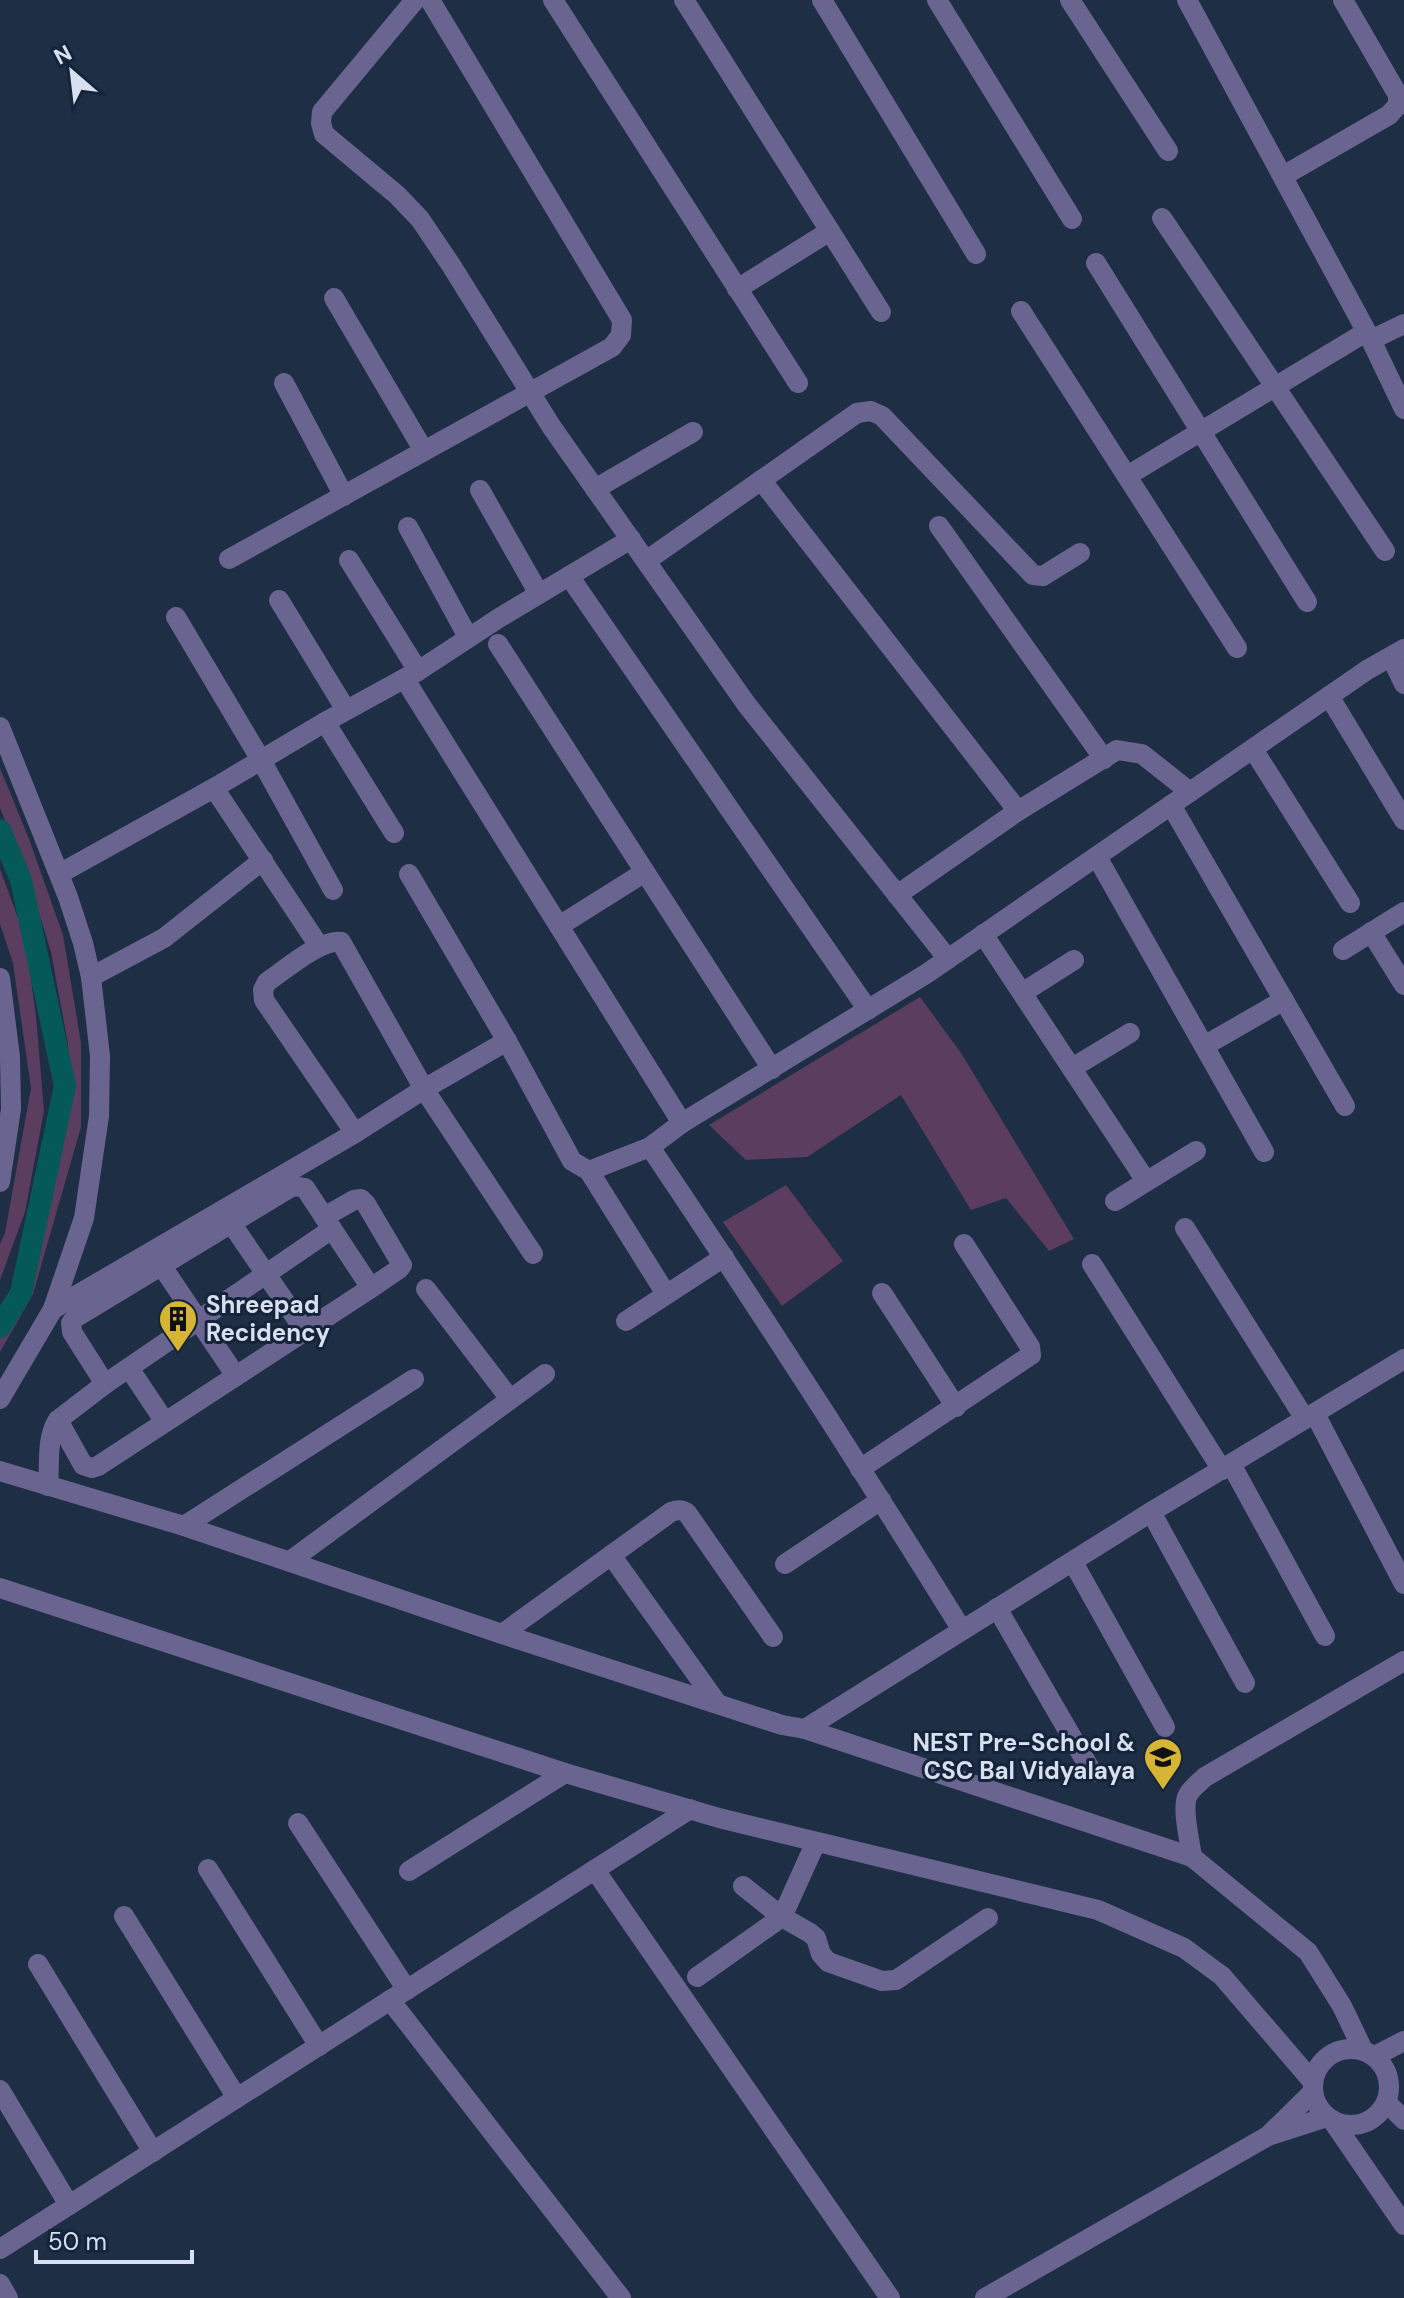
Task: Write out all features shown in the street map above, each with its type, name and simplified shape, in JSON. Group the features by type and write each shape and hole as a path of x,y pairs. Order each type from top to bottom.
{"street":[{"path":"415,0 322,112 324,134 397,195 420,219 530,393 747,705 948,959"},
{"path":"229,559 612,347 621,335 622,320 430,0"},
{"path":"553,0 798,383"},
{"path":"684,0 881,312"},
{"path":"822,0 976,254"},
{"path":"937,0 1072,219"},
{"path":"1070,0 1168,151"},
{"path":"1187,0 1368,336 1404,409"},
{"path":"1283,176 1389,115 1398,105 1398,95 1343,0"},
{"path":"1162,218 1385,551"},
{"path":"737,289 830,231"},
{"path":"1096,263 1307,602"},
{"path":"334,298 424,451"},
{"path":"1021,311 1237,648"},
{"path":"1127,476 1275,386 1368,336 1404,324"},
{"path":"284,383 344,496"},
{"path":"646,561 857,413 871,411 882,416 1033,575 1043,576 1080,553"},
{"path":"595,489 693,432"},
{"path":"761,480 1018,811"},
{"path":"480,490 539,594"},
{"path":"939,526 1104,759"},
{"path":"408,527 468,637"},
{"path":"59,874 346,710 413,678 468,637 631,539"},
{"path":"349,560 413,678 559,926 682,1123"},
{"path":"569,576 868,1010"},
{"path":"279,600 346,710"},
{"path":"176,617 333,890"},
{"path":"498,644 772,1069"},
{"path":"589,1171 650,1147 682,1123 948,959 1367,670 1398,653 1404,684"},
{"path":"1329,696 1404,820"},
{"path":"325,722 394,833"},
{"path":"0,727 83,943 91,977 100,1056 99,1116 84,1218 53,1309 0,1399"},
{"path":"1253,749 1350,903"},
{"path":"897,895 1018,811 1117,750 1142,754 1190,792"},
{"path":"214,788 319,946"},
{"path":"1171,805 1345,1106"},
{"path":"1097,857 1264,1152"},
{"path":"91,977 164,938 263,860"},
{"path":"559,926 645,872"},
{"path":"409,874 507,1041 572,1161 589,1171 666,1294"},
{"path":"1343,950 1404,912"},
{"path":"1371,932 1404,985"},
{"path":"983,934 1146,1181"},
{"path":"355,1133 264,1000 263,990 267,982 319,946 332,941 341,942 424,1089 533,1254"},
{"path":"1022,993 1074,960"},
{"path":"0,978 10,1057 11,1109 0,1182"},
{"path":"1204,1046 1284,1000"},
{"path":"1072,1068 1130,1033"},
{"path":"53,1309 507,1041"},
{"path":"650,1147 881,1500 962,1630"},
{"path":"1115,1201 1196,1151"},
{"path":"105,1384 72,1332 71,1323 75,1318 293,1186 305,1188 371,1288"},
{"path":"48,1486 51,1437 58,1420 105,1384 266,1274 354,1200 361,1199 366,1204 402,1265 92,1468 83,1465 58,1420"},
{"path":"231,1223 305,1331"},
{"path":"1185,1228 1310,1416 1404,1584"},
{"path":"860,1469 1031,1355 1030,1347 964,1244"},
{"path":"626,1321 724,1257"},
{"path":"1092,1264 1226,1467 1325,1636"},
{"path":"161,1265 236,1376"},
{"path":"426,1289 510,1399"},
{"path":"882,1293 956,1407"},
{"path":"805,1729 1151,1512 1404,1359"},
{"path":"129,1368 165,1422"},
{"path":"290,1561 545,1374"},
{"path":"184,1526 414,1379"},
{"path":"0,1471 184,1526 502,1634 782,1725 805,1729 1192,1857 1308,1952 1369,2053 1383,2065 1404,2120"},
{"path":"785,1564 881,1500"},
{"path":"502,1634 671,1512 683,1510 773,1637"},
{"path":"1151,1512 1245,1683"},
{"path":"611,1555 717,1703"},
{"path":"1073,1562 1165,1727"},
{"path":"0,1588 565,1773 816,1842 1098,1910 1184,1948 1222,1976 1313,2087 1317,2104 1404,2225"},
{"path":"997,1608 1092,1772"},
{"path":"1192,1857 1185,1808 1187,1796 1194,1787 1205,1777 1404,1661"},
{"path":"409,1871 565,1773"},
{"path":"0,2249 690,1809"},
{"path":"298,1823 399,1995 621,2298"},
{"path":"697,1977 782,1917 816,1842"},
{"path":"208,1869 319,2046"},
{"path":"595,1870 890,2298"},
{"path":"743,1886 782,1917 816,1938 821,1954 828,1962 882,1981 896,1980 988,1918"},
{"path":"124,1916 237,2098"},
{"path":"38,1964 153,2152"},
{"path":"1268,2136 1313,2087 1320,2064 1327,2057 1351,2048 1369,2053 1404,2041"},
{"path":"0,2090 69,2205"},
{"path":"985,2298 1268,2136 1329,2118 1344,2125 1369,2121 1380,2113 1393,2093"},
{"path":"0,2284 8,2298"}],"shaded area":[{"path":"0,768 63,935 81,1043 81,1127 33,1294 0,1352 0,1338 27,1290 70,1097 68,1044 51,952 28,877 0,808"},
{"path":"0,869 25,937 44,1111 25,1212 0,1280 0,1244 5,1233 31,1088 13,963 0,924"},
{"path":"920,997 961,1053 1074,1239 1049,1251 1006,1198 971,1210 901,1095 807,1157 746,1160 709,1125"},
{"path":"786,1185 843,1261 782,1306 723,1222"}],"waterway":[{"path":"0,830 21,880 65,1086 21,1293 0,1327"}],"place":[{"name":"Shreepad Recidency","path":"178,1353"},
{"name":"NEST Pre-School & CSC Bal Vidyalaya","path":"1163,1791"}]}
